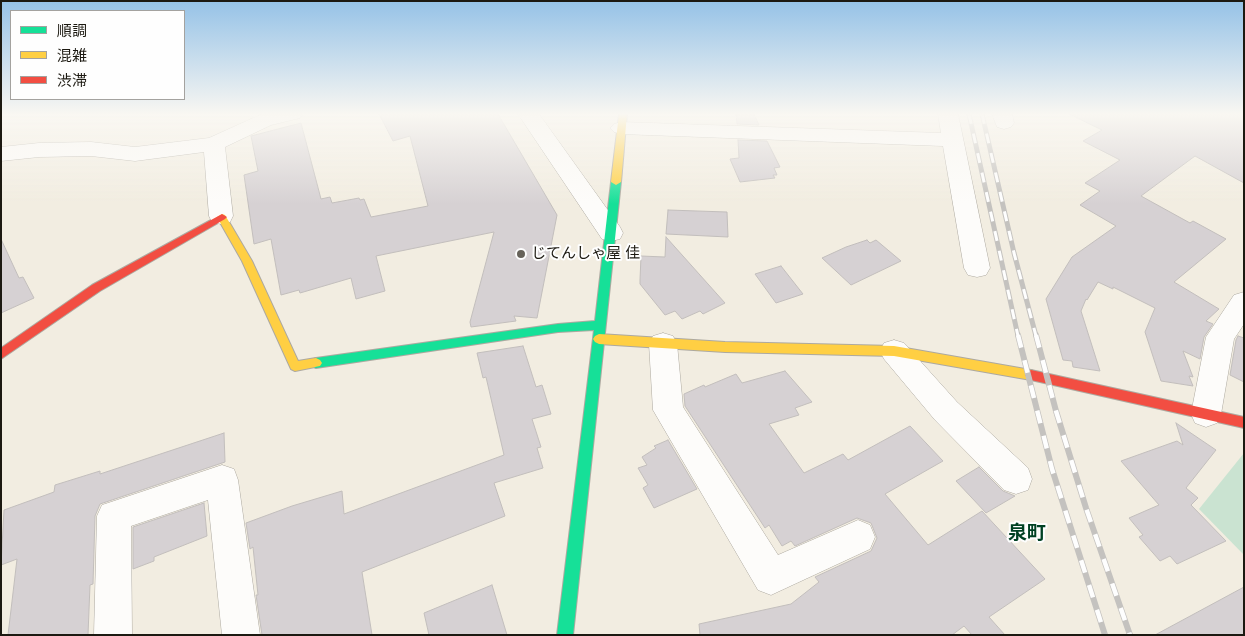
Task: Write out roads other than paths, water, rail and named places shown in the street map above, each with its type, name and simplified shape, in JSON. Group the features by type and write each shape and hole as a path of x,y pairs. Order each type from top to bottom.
{"street":[{"path":"1,154 38,150 91,149 135,154 214,144 221,216 246,261 294,366 558,328 600,325"},
{"path":"549,144 611,233"},
{"path":"565,635 600,339 620,144"},
{"path":"954,144 977,268"},
{"path":"1,354 96,288 221,216"},
{"path":"1206,414 1220,337 1244,302"},
{"path":"600,339 725,347 894,351 1046,377 1244,424"},
{"path":"662,344 668,410 771,577 858,537"},
{"path":"894,351 946,411 1016,479"},
{"path":"113,635 114,516 222,480 241,635"}],"railway":[{"path":"976,144 1018,336"},
{"path":"989,144 1014,253 1036,336"},
{"path":"1018,335 1052,469 1105,635"},
{"path":"1036,335 1056,411 1086,508 1130,635"}],"place":[{"name":"じてんしゃ屋 佳","path":"521,254"}],"district":[{"name":"泉町","path":"1027,534"}]}
